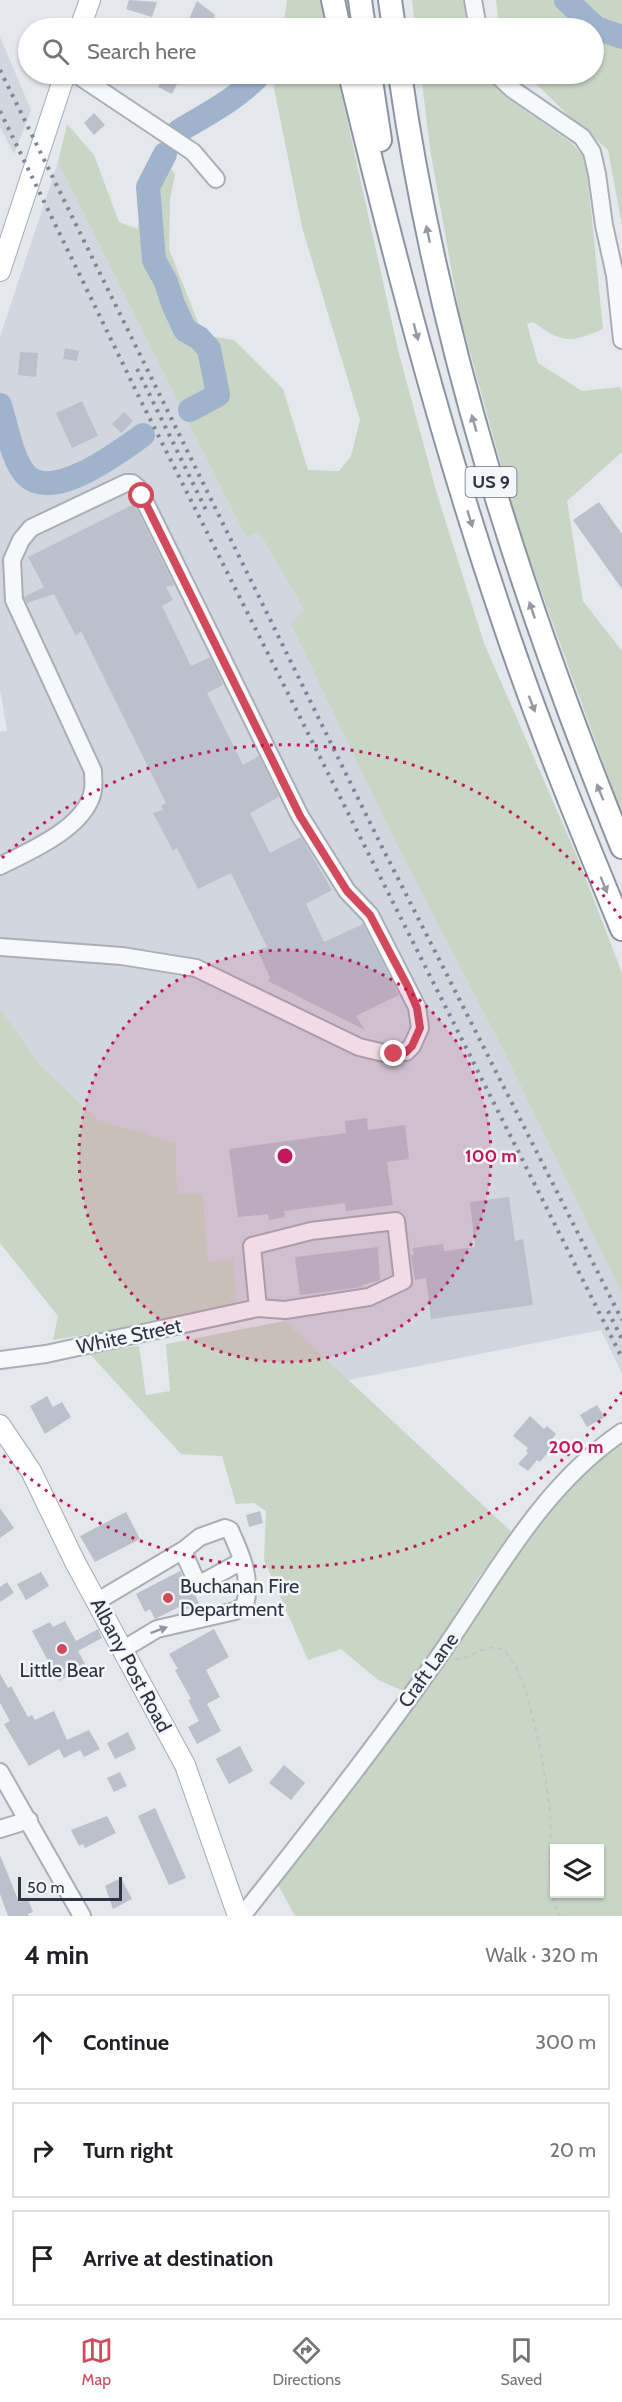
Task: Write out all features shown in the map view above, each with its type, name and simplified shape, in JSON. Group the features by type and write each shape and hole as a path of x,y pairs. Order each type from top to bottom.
{"highway":[{"path":"333,0 337,18"},
{"path":"360,0 363,18"},
{"path":"390,0 393,18"},
{"path":"395,18 396,0"},
{"path":"353,84 401,275"},
{"name":"US 9","path":"372,84 401,275 431,387 503,621 556,766 622,929"},
{"name":"US 9","path":"402,84 428,233 469,406 532,611 561,693 622,846"}],"main road":[{"path":"84,18 90,0"},
{"path":"0,271 62,84"},
{"name":"Albany Post Road","path":"0,1425 31,1471 96,1602 185,1765 240,1916"}],"street":[{"path":"472,0 476,18"},
{"path":"91,84 193,152 216,179"},
{"path":"507,84 582,137 592,152 615,275 622,340"},
{"path":"0,866 32,851 74,823 89,804 93,790 93,771 14,600 12,560 21,540 31,528 126,483 132,483 138,488 300,816 347,891 370,915 417,1008 420,1028 412,1046 406,1052 384,1053 359,1047 196,968 122,956 0,947"},
{"name":"White Street","path":"0,1360 46,1354 258,1308 285,1310 369,1297 403,1281 396,1221 311,1231 252,1246 258,1308"},
{"name":"Craft Lane","path":"240,1916 442,1652 538,1511 577,1469 622,1432"},
{"path":"96,1602 183,1551 200,1537 225,1528 230,1530 242,1561 249,1589 245,1605 235,1611 157,1629 122,1650"},
{"path":"183,1551 198,1585 242,1561"},
{"path":"0,1772 82,1916"},
{"path":"0,1829 29,1820"}],"path":[{"path":"442,1652 459,1659 483,1649 500,1648 509,1654 518,1668 545,1778 550,1814 551,1896 560,1916"}],"shaded area":[{"path":"0,37 18,84 31,110 14,154 0,127"},
{"path":"58,162 246,537 259,532 304,610 292,624 400,851 503,1050 622,1294 622,1373 601,1330 348,1380 285,1321 237,1310 208,1263 203,1194 177,1194 176,1143 98,1120 39,1064 0,1008 0,732 7,731 0,689 0,337"}],"green space":[{"path":"287,0 321,0 325,18 284,18"},
{"path":"412,0 463,0 466,18 414,18"},
{"path":"496,0 555,0 576,18 498,18"},
{"path":"572,0 622,0 622,32 604,25 604,18 593,18"},
{"path":"604,39 622,46 622,225 608,150 536,84 604,84"},
{"path":"275,84 339,84 398,350 437,494 484,643 579,861 622,973 622,1294 503,1050 400,851 291,624 304,610 259,532 246,537 58,162 67,124 94,155 119,222 138,229 141,195 152,167 167,164 175,174 170,200 169,249 203,335 234,340 283,389 308,470 339,471 351,456 360,420 302,227"},
{"path":"422,84 493,84 507,98 573,144 586,160 603,329 582,337 567,339 552,334 533,322 527,324 538,363 582,391 620,387 622,392 622,452 567,501 583,601 622,651 622,815 518,527 459,312 430,149"},
{"path":"0,1008 39,1064 98,1120 176,1143 177,1193 203,1194 208,1262 233,1259 237,1310 53,1340 58,1316 0,1243"},
{"path":"285,1321 514,1534 478,1578 406,1692 378,1680 341,1649 308,1660 264,1560 266,1511 254,1503 236,1504 222,1456 181,1454 88,1352 139,1346 146,1395 170,1391 166,1344"},
{"path":"622,1440 622,1916 295,1916 276,1881 535,1525 593,1461"}],"building":[{"path":"129,0 157,2 152,17 126,9"},
{"path":"197,1 215,15 214,18 189,18"},
{"path":"160,84 177,84 172,94 158,87"},
{"path":"94,113 105,125 94,135 84,123"},
{"path":"65,348 79,351 77,361 63,359"},
{"path":"20,352 38,353 36,377 18,375"},
{"path":"82,401 98,436 72,448 56,413"},
{"path":"124,412 133,421 121,433 112,424"},
{"path":"599,502 622,534 622,589 573,520"},
{"path":"134,504 174,585 166,587 173,600 162,606 191,666 210,657 223,685 207,693 243,765 259,756 279,797 250,813 270,853 301,837 332,890 306,904 324,942 363,924 399,995 356,1016 365,1030 268,981 270,977 257,950 267,947 231,873 198,889 177,848 173,851 153,813 163,810 161,806 166,803 81,631 76,636 54,594 27,603 24,597 44,587 28,557"},
{"path":"367,1118 368,1130 405,1125 409,1159 387,1162 393,1205 346,1211 345,1203 284,1211 285,1217 269,1220 268,1214 238,1217 229,1149 346,1133 345,1121"},
{"path":"509,1197 515,1241 523,1239 533,1305 431,1319 426,1278 415,1280 411,1255 414,1255 413,1248 443,1244 444,1251 475,1247 470,1202"},
{"path":"378,1247 380,1280 362,1285 362,1287 300,1295 295,1257"},
{"path":"47,1396 53,1407 62,1402 71,1417 45,1434 30,1406"},
{"path":"597,1405 605,1417 587,1427 580,1415"},
{"path":"530,1416 544,1429 547,1426 556,1434 552,1440 556,1443 540,1462 537,1460 528,1471 518,1464 528,1453 526,1451 528,1448 513,1436"},
{"path":"0,1508 14,1528 0,1538"},
{"path":"260,1511 263,1523 249,1527 246,1515"},
{"path":"126,1512 140,1539 95,1562 80,1536"},
{"name":"Buchanan Fire Department","path":"180,1571 188,1589 199,1603 185,1610 183,1605 155,1619 150,1609 145,1612 136,1594"},
{"path":"41,1572 49,1586 26,1600 17,1584"},
{"path":"7,1582 14,1593 0,1602 0,1587"},
{"name":"Little Bear","path":"65,1621 76,1641 98,1629 102,1638 78,1651 86,1666 59,1681 32,1631 50,1622 53,1627"},
{"path":"214,1629 229,1657 206,1670 220,1697 207,1704 221,1731 197,1744 188,1727 199,1721 188,1700 191,1699 175,1670 178,1669 169,1654"},
{"path":"0,1674 8,1688 11,1686 28,1717 32,1715 35,1720 54,1711 67,1740 89,1730 100,1749 84,1757 80,1750 64,1758 59,1749 29,1766 4,1724 10,1721 0,1703"},
{"path":"128,1732 136,1749 115,1759 107,1743"},
{"path":"240,1746 253,1771 229,1784 216,1759"},
{"path":"284,1765 305,1783 291,1800 269,1783"},
{"path":"120,1772 127,1786 114,1792 107,1778"},
{"path":"155,1808 186,1878 169,1885 138,1816"},
{"path":"107,1816 116,1833 85,1848 83,1844 79,1846 71,1830"},
{"path":"0,1855 19,1902 28,1899 33,1912 28,1914 29,1916 8,1916 0,1894"},
{"path":"121,1878 132,1899 113,1909 105,1886"}],"waterway":[{"path":"566,0 585,18"},
{"path":"604,31 622,37"},
{"path":"179,131 233,98 251,84"},
{"path":"165,154 148,187 154,260 166,282 185,330 199,338 209,349 218,395 190,410"},
{"path":"0,405 17,460 26,475 38,482 52,483 86,472 143,435"}],"railway":[{"path":"0,70 380,843 622,1320"},
{"path":"0,111 140,399 622,1358"},
{"path":"137,369 207,512"},
{"path":"608,1311 622,1339"}],"place":[{"name":"Buchanan Fire Department","path":"168,1598"},
{"name":"Little Bear","path":"62,1649"}],"route":[{"path":"142,496 300,816 347,891 370,915 408,987 420,1018 419,1034 406,1052 394,1054"}]}
